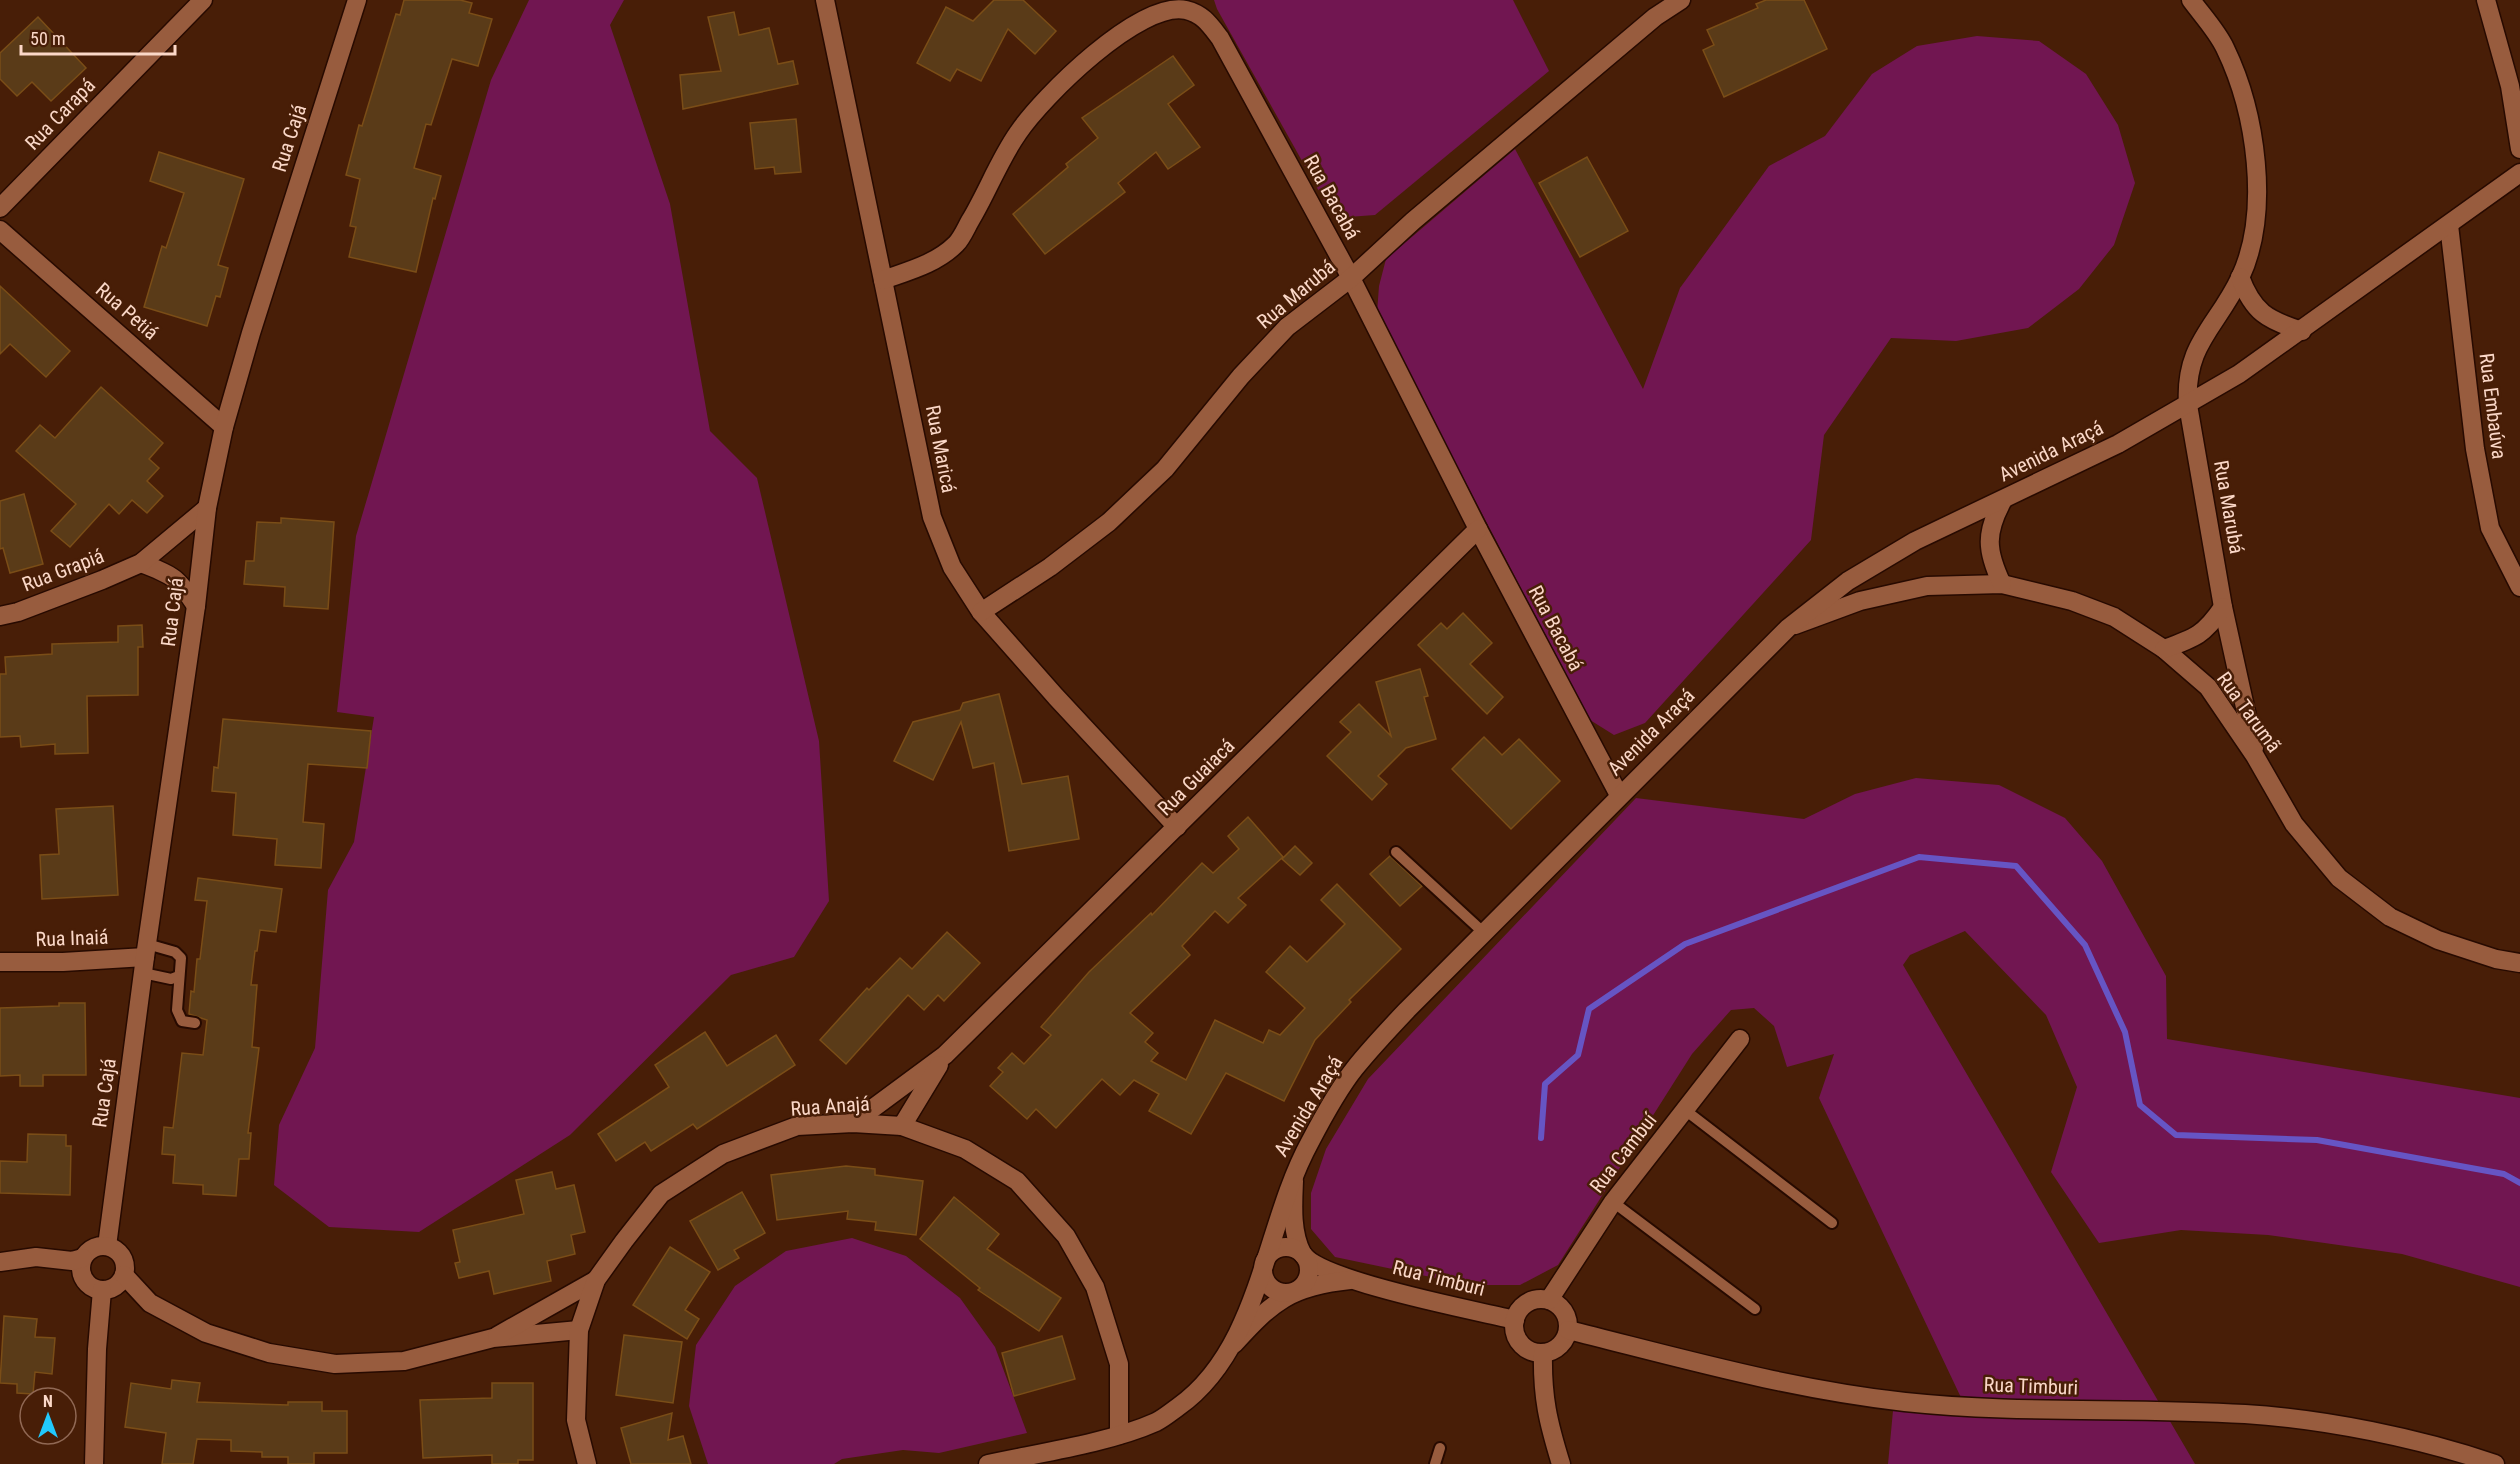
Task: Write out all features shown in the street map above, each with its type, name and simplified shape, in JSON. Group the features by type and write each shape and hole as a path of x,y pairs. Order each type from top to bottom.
{"street":[{"name":"Rua Carapá","path":"0,208 203,0"},
{"name":"Rua Cajá","path":"107,1246 145,958 196,606 207,508 224,427 251,333 357,0"},
{"name":"Rua Maricá","path":"825,0 932,517 952,567 981,612 1056,697 1177,827"},
{"path":"1655,17 1663,0"},
{"name":"Rua Marubá","path":"981,612 1050,567 1109,522 1165,469 1241,376 1287,327 1351,278 1413,221 1655,17 1681,0"},
{"name":"Rua Marubá","path":"2191,0 2225,47 2248,112 2257,167 2254,229 2240,277 2195,352 2187,385 2188,405 2223,607 2255,756"},
{"path":"2486,0 2510,86 2520,149"},
{"name":"Rua Bacabá","path":"883,280 927,264 956,244 983,200 1018,133 1066,77 1113,37 1157,14 1184,9 1203,16 1220,38 1351,278 1478,529 1620,795"},
{"name":"Avenida Araçá","path":"988,1464 1119,1435 1157,1421 1184,1403 1209,1381 1230,1349 1249,1311 1263,1262 1294,1174 1310,1142 1353,1070 1407,1010 1788,628 1848,580 1915,541 2118,444 2239,374 2520,173"},
{"name":"Rua Embaúva","path":"2449,225 2475,449 2490,528 2520,587"},
{"name":"Rua Petiá","path":"0,230 224,427"},
{"path":"2240,277 2248,297 2260,313 2281,324 2302,331"},
{"path":"2002,584 1992,562 1988,540 1992,520 2003,500"},
{"name":"Rua Grapiá","path":"0,616 70,592 141,563 207,508"},
{"name":"Rua Guaiacá","path":"853,1123 945,1055 1478,529"},
{"path":"141,563 162,571 180,582 196,606"},
{"name":"Rua Tarumã","path":"1788,628 1860,601 1927,586 2002,584 2072,601 2114,617 2164,649 2208,687 2255,756 2294,824 2338,878 2390,917 2438,940 2496,959 2520,963"},
{"path":"2164,649 2188,640 2209,627 2223,607"},
{"name":"Rua Inaiá","path":"0,962 145,958"},
{"name":"Rua Cambuí","path":"1549,1300 1612,1202 1740,1039"},
{"name":"Rua Guaiacá","path":"902,1126 945,1055"},
{"name":"Rua Anajá","path":"587,1464 576,1420 579,1330 596,1280 661,1194 723,1154 797,1126 853,1123 902,1126 965,1149 1017,1181 1066,1236 1095,1287 1119,1364 1119,1435"},
{"path":"1294,1174 1295,1228 1309,1268 1308,1276 1299,1289 1292,1292 1279,1292 1266,1283 1263,1275 1263,1262 1268,1255 1281,1247 1297,1249 1303,1254"},
{"path":"0,1262 36,1257 72,1260 83,1258 93,1248 107,1246 120,1254 125,1268 124,1275 116,1287 95,1289 84,1279 83,1258"},
{"name":"Rua Timburi","path":"1303,1254 1323,1268 1352,1280 1515,1320"},
{"path":"124,1275 150,1303 206,1333 269,1353 335,1364 404,1361 493,1338 579,1330"},
{"path":"493,1338 596,1280"},
{"name":"Rua Timburi","path":"1230,1349 1256,1320 1292,1292 1318,1284 1352,1280"},
{"path":"94,1464 96,1359 102,1290"},
{"path":"1549,1300 1556,1303 1566,1315 1568,1330 1560,1346 1543,1353 1527,1349 1521,1344 1514,1329 1518,1312 1532,1301 1549,1300"},
{"name":"Rua Timburi","path":"1568,1330 1808,1389 1906,1402 2014,1409 2246,1414 2359,1429 2464,1453 2495,1464"},
{"path":"1543,1353 1542,1386 1547,1417 1561,1464"}],"lane":[{"path":"1396,852 1484,932"},
{"path":"145,958 175,952 181,958 177,1010 182,1021 195,1023"},
{"path":"145,958 171,979 179,976"},
{"path":"1685,1110 1832,1223"},
{"path":"1612,1202 1755,1309"},
{"path":"1436,1464 1440,1448"}],"shaded area":[{"path":"529,0 624,0 610,25 670,204 710,431 757,478 819,741 829,901 794,957 731,975 570,1135 419,1232 329,1227 274,1185 279,1125 315,1048 328,890 354,842 374,717 337,712 356,536 491,80"},
{"path":"1214,0 1513,0 1549,71 1375,215 1334,218"},
{"path":"1977,36 2039,41 2086,74 2118,125 2135,183 2114,245 2079,289 2028,328 1956,341 1891,338 1824,435 1811,540 1645,723 1614,735 1590,720 1377,313 1379,286 1386,259 1515,149 1643,389 1680,288 1769,166 1825,136 1872,74 1917,46"},
{"path":"1916,778 1999,785 2065,818 2102,861 2166,976 2167,1039 2520,1098 2520,1287 2402,1254 2268,1235 2181,1230 2099,1243 2051,1172 2077,1087 2046,1015 1965,931 1910,955 1903,965 2195,1464 1888,1464 1894,1400 1965,1406 1819,1098 1834,1054 1787,1067 1774,1026 1754,1008 1731,1010 1692,1054 1558,1265 1520,1285 1469,1285 1335,1257 1311,1229 1311,1193 1326,1149 1368,1079 1636,798 1804,819 1855,794"},
{"path":"852,1238 906,1256 960,1298 995,1347 1027,1433 939,1453 903,1450 842,1459 834,1464 708,1464 689,1406 696,1345 735,1286 786,1251"}],"building":[{"path":"404,0 460,0 472,3 469,13 492,19 478,66 452,59 431,125 426,124 414,168 441,176 435,199 433,198 416,272 349,257 356,227 350,226 360,179 346,175 359,125 362,126 396,14 400,15"},
{"path":"994,0 1023,0 1056,31 1035,54 1008,29 981,81 957,69 950,81 917,63 946,7 973,21"},
{"path":"1766,0 1804,0 1827,49 1724,97 1703,50 1714,45 1707,30 1758,8 1756,4"},
{"path":"734,12 739,35 769,28 778,64 793,61 798,84 683,109 680,75 721,71 708,17"},
{"path":"38,17 86,68 51,101 32,82 17,96 0,79 0,53"},
{"path":"1173,56 1194,85 1168,104 1200,147 1168,169 1156,152 1118,183 1125,192 1045,254 1013,214 1068,167 1066,164 1098,138 1082,118"},
{"path":"796,119 801,172 775,174 774,167 755,169 750,123"},
{"path":"159,152 244,179 218,265 228,268 220,297 216,296 207,326 144,307 162,246 166,248 184,193 150,181"},
{"path":"1587,157 1628,231 1580,257 1539,183"},
{"path":"0,286 70,351 46,377 10,344 0,354"},
{"path":"101,387 163,443 149,459 159,468 147,481 163,496 147,513 132,500 119,514 109,504 70,547 51,531 76,504 16,451 40,425 55,438"},
{"path":"24,494 43,564 10,573 3,548 0,549 0,501"},
{"path":"281,518 334,522 328,609 284,606 285,587 244,584 246,561 254,561 257,522 281,523"},
{"path":"1463,613 1492,643 1470,664 1503,697 1487,714 1418,645 1441,623 1447,629"},
{"path":"142,625 143,647 138,647 138,695 87,696 88,753 55,754 55,744 21,747 20,736 0,737 0,674 6,674 5,657 52,654 52,644 118,642 118,626"},
{"path":"1420,669 1428,696 1424,697 1436,739 1406,748 1378,776 1387,784 1372,800 1327,756 1351,732 1340,722 1359,704 1391,736 1376,682"},
{"path":"999,694 1022,784 1068,776 1079,839 1009,851 994,763 973,768 961,722 933,780 894,761 913,722 960,710 963,703"},
{"path":"223,719 371,731 367,768 308,764 303,822 324,824 321,868 275,865 277,839 233,835 236,793 212,791 214,767 218,768"},
{"path":"1484,737 1502,755 1519,739 1560,781 1511,829 1452,769"},
{"path":"113,806 118,895 42,899 40,855 59,854 56,809"},
{"path":"1248,817 1283,857 1238,898 1246,905 1228,923 1215,911 1182,946 1190,955 1130,1013 1153,1033 1145,1042 1158,1053 1151,1061 1186,1080 1215,1020 1263,1043 1269,1030 1280,1035 1305,1008 1266,972 1290,946 1307,962 1345,924 1321,900 1337,884 1401,949 1349,1000 1351,1002 1315,1040 1284,1101 1226,1073 1191,1134 1149,1111 1159,1094 1134,1080 1120,1095 1102,1079 1056,1128 1036,1109 1027,1119 990,1086 1003,1072 998,1068 1012,1053 1024,1064 1051,1035 1041,1027 1089,972 1151,913 1152,915 1202,863 1213,873 1239,849 1228,836"},
{"path":"1295,846 1312,863 1300,875 1282,859"},
{"path":"1390,856 1422,886 1400,906 1370,874"},
{"path":"198,878 282,889 276,932 260,930 257,951 255,951 251,985 257,985 252,1047 259,1048 248,1133 251,1133 249,1159 239,1159 236,1196 203,1194 203,1185 173,1183 175,1155 162,1154 164,1127 173,1128 182,1053 203,1055 207,1020 189,1014 197,959 200,959 207,901 195,900"},
{"path":"947,932 980,963 944,1001 938,995 924,1010 908,995 846,1064 820,1040 867,988 869,990 900,958 912,969"},
{"path":"59,1003 85,1003 86,1075 43,1075 43,1086 20,1086 20,1075 0,1076 0,1008 59,1006"},
{"path":"705,1032 727,1066 776,1035 795,1065 697,1129 693,1124 651,1151 645,1142 616,1161 598,1134 669,1087 655,1065"},
{"path":"28,1134 66,1135 66,1146 71,1146 70,1195 0,1193 0,1161 27,1162"},
{"path":"846,1166 875,1169 875,1175 923,1181 916,1235 875,1230 876,1222 847,1219 848,1211 777,1220 771,1175"},
{"path":"552,1172 556,1189 574,1185 585,1232 571,1235 575,1254 547,1261 551,1281 494,1294 489,1271 459,1278 455,1263 460,1262 453,1230 524,1214 516,1180"},
{"path":"742,1192 765,1233 734,1250 739,1258 718,1270 690,1221"},
{"path":"954,1197 999,1234 987,1249 1061,1298 1039,1331 978,1290 980,1288 920,1239"},
{"path":"670,1247 710,1272 685,1310 699,1319 687,1339 633,1305"},
{"path":"4,1316 37,1319 35,1337 55,1338 52,1374 35,1372 34,1386 18,1386 18,1393 17,1384 0,1383"},
{"path":"624,1335 682,1342 673,1403 616,1395"},
{"path":"1062,1336 1075,1379 1014,1396 1002,1353"},
{"path":"172,1380 200,1383 197,1402 288,1405 288,1402 322,1402 322,1411 347,1411 347,1453 314,1453 314,1464 288,1464 288,1457 262,1457 262,1452 231,1451 231,1440 197,1439 193,1464 162,1464 166,1433 125,1427 131,1383 171,1389"},
{"path":"492,1383 533,1383 533,1460 518,1460 518,1464 492,1464 492,1455 423,1458 420,1400 492,1398"},
{"path":"672,1413 668,1440 683,1436 691,1464 631,1464 621,1428"}],"waterway":[{"path":"1541,1138 1545,1084 1578,1055 1589,1009 1685,944 1919,857 2016,866 2085,945 2125,1032 2140,1105 2176,1135 2317,1140 2504,1174 2520,1183"}]}
